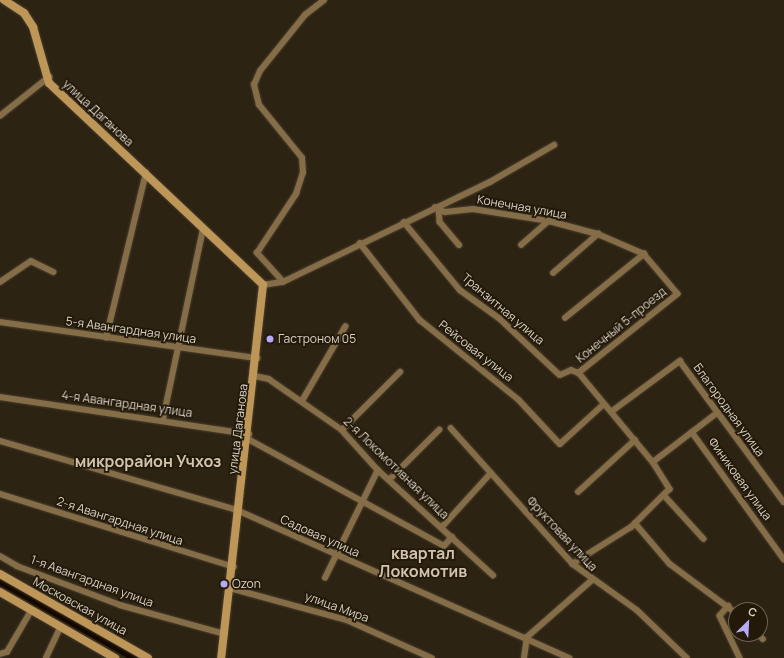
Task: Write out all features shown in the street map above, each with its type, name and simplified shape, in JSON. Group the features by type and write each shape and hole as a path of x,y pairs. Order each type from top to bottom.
{"main road":[{"name":"улица Даганова","path":"4,0 24,13 33,27 48,77 146,174 264,285 256,376 238,510 231,588 222,658"},
{"name":"улица Даганова","path":"7,0 25,12 35,25 48,77"},
{"name":"Московская улица","path":"0,574 148,658"},
{"path":"0,592 104,655 115,658"}],"street":[{"path":"283,282 257,253 296,194 303,173 302,158 259,104 254,85 260,71 305,15 324,0"},
{"path":"0,116 48,77"},
{"path":"459,245 440,222 437,209 490,182 554,145"},
{"path":"106,338 146,174"},
{"name":"Конечная улица","path":"264,285 283,282 404,222 437,209 473,209 549,221 598,234 644,254 678,294"},
{"path":"521,245 549,221"},
{"name":"Транзитная улица","path":"404,222 460,290 500,318 560,375 571,370 579,373"},
{"path":"163,419 204,228"},
{"path":"553,273 598,234"},
{"name":"Рейсовая улица","path":"360,243 420,320 519,400 560,444 604,404"},
{"path":"564,318 644,254"},
{"path":"0,282 31,262 54,272"},
{"name":"Конечный 5-проезд","path":"579,373 678,294"},
{"name":"5-я Авангардная улица","path":"0,322 258,358"},
{"path":"302,401 345,327"},
{"name":"Благородная улица","path":"611,412 680,361 784,502"},
{"path":"342,430 400,372"},
{"path":"573,564 635,523 670,489 653,462 579,373"},
{"name":"2-я Локомотивная улица","path":"256,376 269,379 342,430 378,470 493,575"},
{"name":"4-я Авангардная улица","path":"0,397 163,419 249,437 444,546 452,537"},
{"path":"653,462 717,413"},
{"name":"Фруктовая улица","path":"451,428 573,564 592,580 637,610 687,658"},
{"path":"389,480 439,430"},
{"name":"Финиковая улица","path":"692,432 784,558"},
{"path":"578,492 635,440"},
{"name":"Садовая улица","path":"0,441 238,510 336,556 527,637 570,658"},
{"path":"325,578 378,470"},
{"path":"442,528 491,473"},
{"name":"2-я Авангардная улица","path":"0,494 233,567"},
{"path":"664,495 704,539"},
{"path":"635,523 670,564 728,605"},
{"name":"1-я Авангардная улица","path":"0,556 17,566 120,605 224,634"},
{"path":"524,658 527,637 592,580"},
{"name":"улица Мира","path":"231,588 347,620 432,658"},
{"path":"728,607 720,616 728,633"},
{"path":"0,654 7,652 31,611"},
{"path":"46,658 60,628"},
{"path":"732,642 740,658"}],"waterway":[{"path":"0,582 134,658"}],"place":[{"name":"Гастроном 05","path":"270,339"},
{"name":"Ozon","path":"224,584"}],"district":[{"name":"микрорайон Учхоз","path":"148,461"},
{"name":"квартал Локомотив","path":"423,562"}]}
